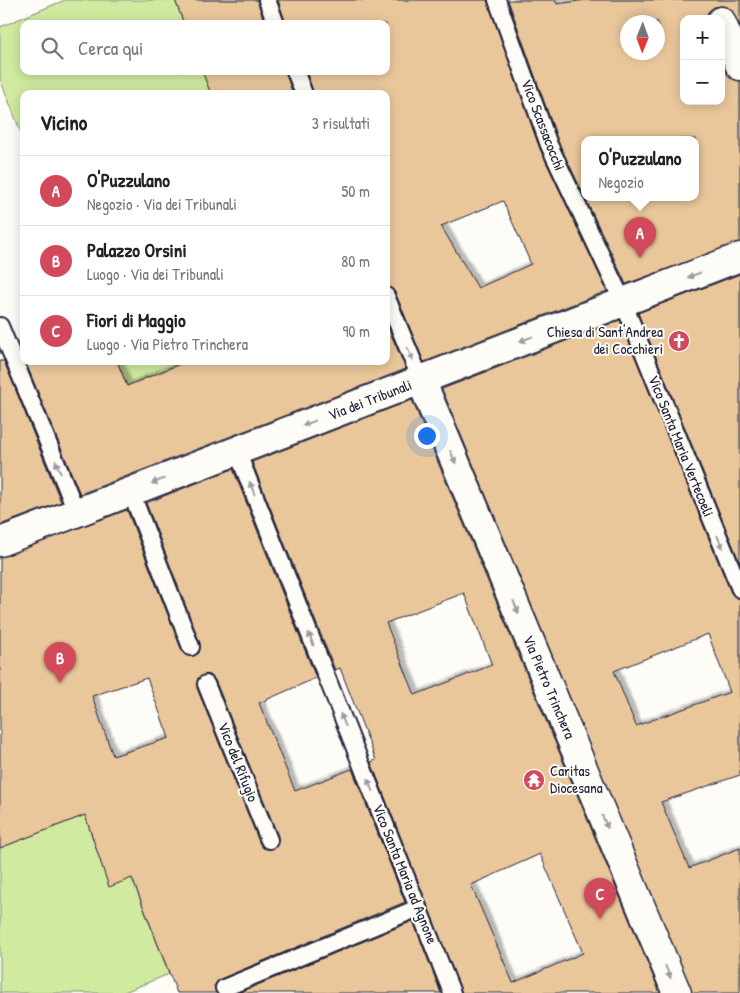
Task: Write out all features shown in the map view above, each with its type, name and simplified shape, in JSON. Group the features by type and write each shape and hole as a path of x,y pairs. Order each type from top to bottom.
{"street":[{"path":"712,0 719,15"},
{"path":"725,30 740,66"},
{"name":"Via dei Tribunali","path":"0,542 740,258"},
{"name":"Via Pietro Trinchera","path":"421,380 677,993"}],"lane":[{"path":"266,0 274,20"},
{"name":"Vico Scassacocchi","path":"497,0 549,145 623,302"},
{"path":"297,75 302,90"},
{"name":"Vico Santa Maria Vertecoeli","path":"623,302 740,589"},
{"path":"390,306 421,380"},
{"path":"0,326 77,513"},
{"name":"Vico Santa Maria ad Agnone","path":"237,451 328,685 452,993"},
{"path":"131,492 191,647"},
{"name":"Vico del Rifugio","path":"206,684 269,840"},
{"path":"224,988 418,908"}],"green space":[{"path":"65,0 175,0 182,20 20,20 20,75 204,75 209,90 20,90 20,130 0,79 0,27"},
{"path":"119,365 177,365 127,386"},
{"path":"85,815 109,886 132,878 169,974 122,993 0,993 0,848"}],"building":[{"path":"175,0 257,0 264,20 182,20"},
{"path":"278,0 487,0 540,149 607,291 424,362 395,292 390,289 390,90 313,90 307,75 390,75 390,20 285,20","holes":["503,201 531,264 478,288 441,226"]},
{"path":"508,0 555,0 557,4 586,0 740,0 740,26 731,9 723,6 714,7 707,15 680,15 680,105 725,105 725,69 730,78 740,81 740,242 626,284 587,201 699,201 699,136 581,136 581,189 558,141"},
{"path":"204,75 286,75 292,90 209,90"},
{"path":"740,274 740,563 638,313"},
{"path":"620,320 731,593 740,599 740,775 661,802 689,868 740,848 740,993 692,993 442,389","holes":["708,634 730,692 636,726 614,671"]},
{"path":"390,332 406,369 80,494 27,365 119,365 127,386 177,365 390,365"},
{"path":"0,361 4,361 61,502 0,525"},
{"path":"412,400 660,993 462,993 371,762 376,760 340,668 335,670 252,462","holes":["464,593 492,665 415,695 386,623","540,854 583,953 513,983 471,885"]},
{"path":"233,469 316,678 259,703 295,791 352,769 405,902 220,979 214,986 216,993 177,993 132,878 109,887 85,815 0,848 0,557 127,510 182,651 185,655 194,656 199,653 200,643 146,503","holes":["208,674 215,680 278,836 277,846 272,849 263,848 260,844 197,688 198,678","147,678 169,738 113,756 92,696"]},
{"path":"413,921 441,993 238,993"}],"place":[{"name":"O'Puzzulano","path":"640,258"},
{"name":"Chiesa di Sant'Andrea dei Cocchieri","path":"679,341"},
{"name":"Palazzo Orsini","path":"60,683"},
{"name":"Caritas Diocesana","path":"534,780"},
{"name":"Fiori di Maggio","path":"600,919"}]}
